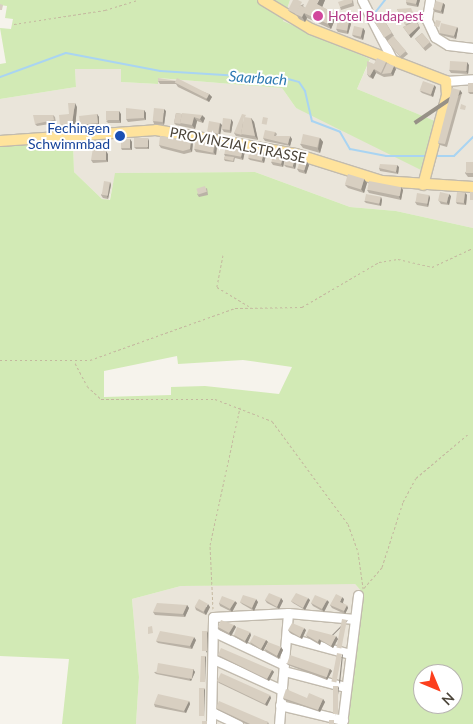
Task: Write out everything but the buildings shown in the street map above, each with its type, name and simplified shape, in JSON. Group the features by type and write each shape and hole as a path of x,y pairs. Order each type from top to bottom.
{"main road":[{"path":"263,0 311,29 446,81 447,95 423,185"},
{"name":"PROVINZIALSTRASSE","path":"0,141 156,130 296,154 382,181 473,187"}],"street":[{"path":"362,0 393,61"},
{"path":"430,0 427,20 435,36 448,45 473,48"},
{"path":"446,81 473,79"},
{"path":"280,705 342,722 355,619 361,592"},
{"path":"211,724 213,618 288,613 355,619"},
{"path":"278,724 288,613"},
{"path":"214,632 284,668 346,687"},
{"path":"287,637 350,654"},
{"path":"213,659 282,690"},
{"path":"212,712 238,724"}],"path":[{"path":"14,24 105,10 137,0"},
{"path":"0,360 74,362 138,346 249,306 302,307 379,262 398,259 432,267 473,248"},
{"path":"223,255 218,287 249,306"},
{"path":"74,362 87,386 101,399 215,399 240,406 272,421 318,480 354,539 361,592"},
{"path":"213,618 210,546 240,406"},
{"path":"361,592 382,567 402,502 416,478 468,434"}],"shaded area":[{"path":"290,0 473,0 473,228 396,211 350,207 255,172 116,173 109,201 102,199 74,172 73,129 0,136 0,99 76,87 75,69 121,69 121,82 158,84 158,78 282,88 296,108 319,116 435,121 357,89 370,60 283,21"},
{"path":"289,583 355,584 363,593 346,724 136,724 139,677 132,599 181,586"}],"green space":[{"path":"0,0 290,0 283,21 370,59 357,89 435,121 424,164 421,170 296,108 282,88 158,78 158,84 121,82 121,69 75,69 76,87 0,99 0,64 6,63 0,28 11,29 13,19 5,18 7,6 0,5"},
{"path":"73,138 74,172 102,199 110,200 115,173 255,172 350,207 396,211 473,228 473,724 346,724 363,593 355,584 181,586 132,599 139,677 136,724 62,724 69,659 0,656 0,145","holes":["177,356 178,364 243,360 292,367 279,394 205,386 171,387 171,395 104,397 104,371"]}],"waterway":[{"path":"374,14 385,0"},
{"name":"Saarbach","path":"0,77 66,53 160,71 288,79 299,82 305,91 312,121 340,132 350,149 386,156 428,156"},
{"name":"Saarbach","path":"435,156 454,156 473,137"}],"place":[{"name":"Hotel Budapest","path":"318,16"},
{"name":"Fechingen Schwimmbad","path":"120,136"}]}
